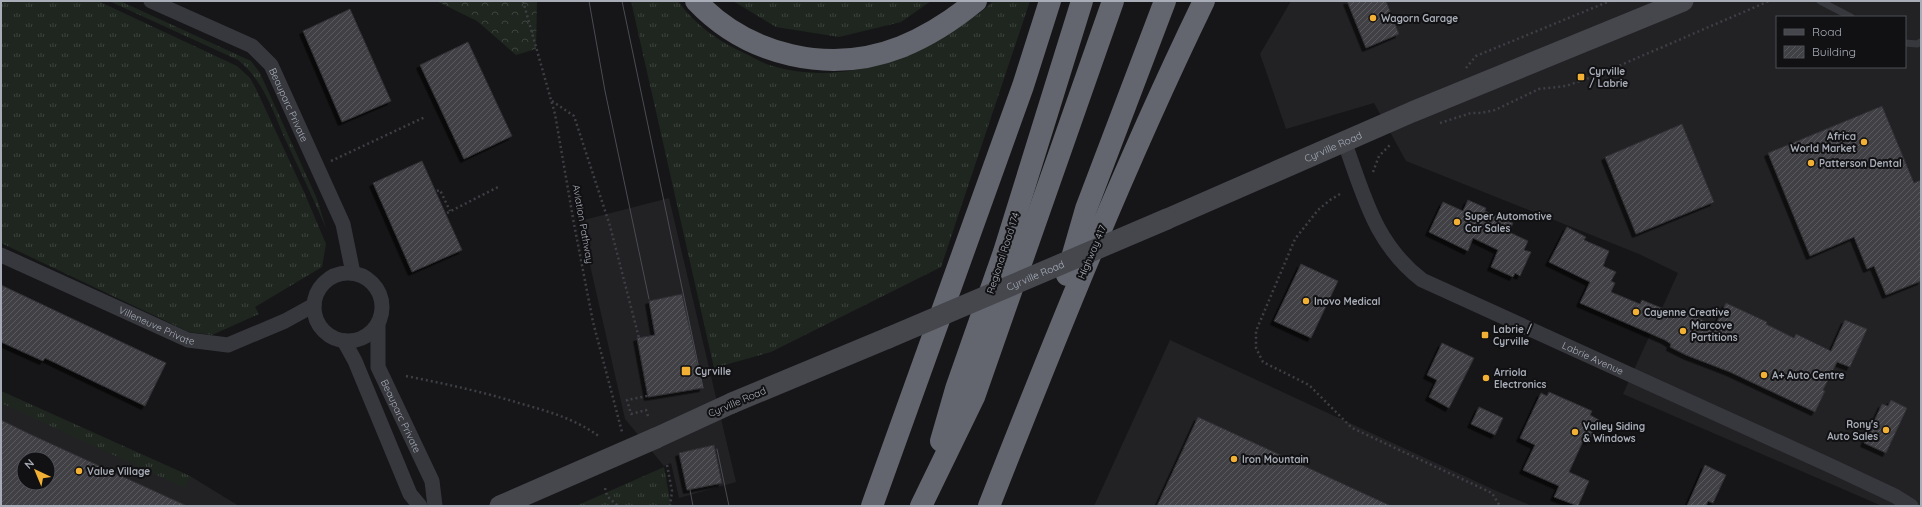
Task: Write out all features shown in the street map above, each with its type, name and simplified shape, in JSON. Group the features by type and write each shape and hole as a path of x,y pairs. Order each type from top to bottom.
{"highway":[{"path":"696,1 716,20 735,34 755,44 772,51 790,55 833,60 854,59 900,47 944,25 976,1"},
{"path":"872,506 1023,86 1050,1"},
{"name":"Regional Road 174","path":"922,505 956,389 1004,252 1082,1"},
{"path":"922,505 974,397 1113,1"},
{"path":"1035,389 1086,209 1164,1"},
{"name":"Highway 417","path":"989,506 1078,283 1158,98 1204,1"}],"main road":[{"name":"Cyrville Road","path":"500,506 732,403 1167,219 1344,141 1683,1"}],"street":[{"name":"Beauparc Private","path":"151,1 252,46 271,65 343,224 353,273"},
{"name":"Labrie Avenue","path":"1344,141 1369,210 1382,238 1406,267 1422,280 1888,493 1911,506"},
{"name":"Villeneuve Private","path":"1,255 188,340 228,345 285,321 314,305"},
{"path":"353,273 365,278 375,286 381,298 382,311 378,324 369,334 357,340 344,341 331,336 321,328 315,316 314,305 319,290 328,280 340,274 353,273"},
{"name":"Beauparc Private","path":"378,324 378,367 432,481 435,506"},
{"name":"Beauparc Private","path":"344,341 355,361 410,494 420,506"}],"lane":[{"path":"1820,1 1850,16"},
{"path":"1906,43 1917,44 1921,42"}],"path":[{"name":"Aviation Pathway","path":"523,1 552,101 559,131 574,224 593,322 628,450"},
{"path":"1463,71 1476,56 1610,1"},
{"path":"1436,125 1471,113 1481,113 1495,110 1539,89 1566,86 1600,74 1769,1"},
{"path":"552,101 574,116 610,226 639,338"},
{"path":"318,167 425,117"},
{"path":"1373,178 1374,164 1379,156 1397,141"},
{"path":"447,212 500,186"},
{"path":"437,191 440,190 450,211"},
{"path":"1340,194 1318,210 1295,239 1256,331 1256,348 1263,362 1309,385 1352,428 1492,493 1500,506"},
{"path":"406,376 476,390 562,415 587,427 600,437"},
{"path":"648,416 646,410 631,414 627,400 652,395"},
{"path":"667,465 672,492 670,506"},
{"path":"605,488 607,496 618,506"}],"shaded area":[{"path":"1291,1 1921,1 1921,506 1882,506 1623,394 1678,273 1639,254 1406,161 1374,103 1286,129 1260,54"},
{"path":"669,198 736,482 679,498 671,463 664,466 625,419 580,221"},
{"path":"1170,340 1499,492 1532,506 1094,506"},
{"path":"1,391 190,476 239,506 1,506"}],"green space":[{"path":"1,1 98,1 237,66 250,78 256,89 304,192 326,244 322,267 255,307 259,314 212,335 189,332 1,243"},
{"path":"109,1 120,1 251,61 260,73 317,199 326,228 266,96 261,86 247,68 238,60"},
{"path":"436,1 537,1 536,49 516,55 477,21"},
{"path":"631,1 678,1 699,25 716,38 761,62 795,71 819,73 843,72 890,62 934,42 975,17 993,1 1030,1 941,267 771,352 714,368"},
{"path":"733,1 931,1 901,22 839,37 776,27"},
{"path":"1,391 190,476 185,488 1,403"},
{"path":"664,467 671,506 576,506"}],"building":[{"name":"Wagorn Garage","path":"1347,1 1386,1 1399,34 1366,48"},
{"path":"350,9 391,101 342,122 303,31"},
{"path":"468,42 512,136 464,159 420,65"},
{"path":"1882,106 1914,183 1921,180 1921,281 1886,295 1874,266 1867,269 1854,237 1810,256 1768,153"},
{"path":"1682,124 1714,202 1636,234 1605,157"},
{"path":"422,161 462,250 412,272 373,183"},
{"path":"1468,200 1486,208 1485,211 1513,223 1509,232 1528,241 1524,250 1531,252 1520,276 1515,273 1513,277 1491,267 1498,250 1473,238 1468,251 1429,232 1443,202 1463,211"},
{"path":"1567,227 1586,237 1584,240 1609,251 1603,266 1616,272 1611,281 1615,283 1611,292 1640,304 1642,300 1676,314 1679,309 1715,326 1726,303 1767,322 1766,324 1794,338 1796,334 1831,351 1845,320 1867,329 1850,367 1837,362 1823,390 1825,391 1815,412 1730,372 1686,355 1670,347 1671,344 1665,340 1580,303 1590,282 1549,262"},
{"name":"Inovo Medical","path":"1301,264 1338,281 1311,338 1274,321"},
{"path":"1,285 166,363 145,406 45,358 43,361 1,342"},
{"path":"682,294 703,388 648,397 637,338 655,335 649,301"},
{"path":"1442,343 1474,358 1449,408 1429,397 1437,380 1427,375"},
{"path":"1549,392 1592,411 1590,415 1599,420 1589,441 1584,439 1569,472 1589,481 1578,506 1554,497 1559,486 1523,470 1535,445 1520,438 1541,393 1547,396"},
{"path":"1891,400 1907,408 1886,453 1864,443 1882,404 1888,406"},
{"path":"1479,407 1503,418 1495,435 1471,424"},
{"name":"Iron Mountain","path":"1198,417 1391,506 1157,506"},
{"name":"Value Village","path":"1,420 34,436 187,506 1,506"},
{"path":"714,445 722,483 687,490 679,453"},
{"path":"1705,465 1726,475 1713,503 1708,501 1706,506 1687,506"}],"tram line":[{"path":"589,1 605,91 649,299"},
{"path":"622,1 703,388"},
{"path":"717,449 729,506"},
{"path":"690,490 693,506"}],"place":[{"name":"Wagorn Garage","path":"1373,18"},
{"name":"Cyrville / Labrie","path":"1581,77"},
{"name":"Africa World Market","path":"1864,142"},
{"name":"Patterson Dental","path":"1811,163"},
{"name":"Super Automotive Car Sales","path":"1457,222"},
{"name":"Inovo Medical","path":"1306,301"},
{"name":"Cayenne Creative","path":"1636,312"},
{"name":"Marcove Partitions","path":"1683,331"},
{"name":"Labrie / Cyrville","path":"1485,335"},
{"name":"Cyrville","path":"686,371"},
{"name":"A+ Auto Centre","path":"1764,375"},
{"name":"Arriola Electronics","path":"1486,378"},
{"name":"Rony's Auto Sales","path":"1886,430"},
{"name":"Valley Siding & Windows","path":"1575,432"},
{"name":"Iron Mountain","path":"1234,459"},
{"name":"Value Village","path":"79,471"}]}
